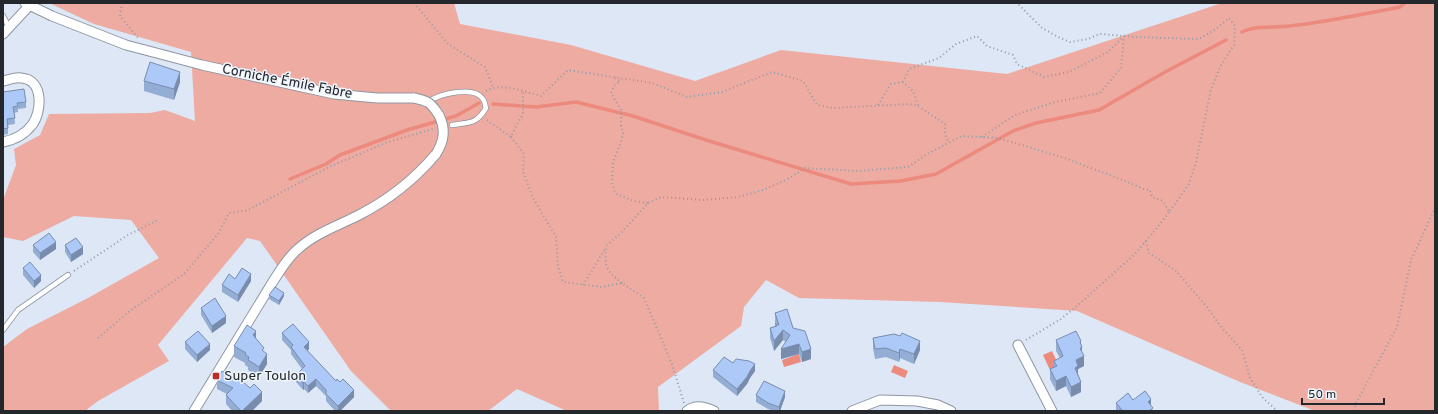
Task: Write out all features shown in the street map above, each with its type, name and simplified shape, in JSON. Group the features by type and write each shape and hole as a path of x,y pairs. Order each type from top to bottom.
{"street":[{"name":"Corniche Émile Fabre","path":"27,4 126,45 202,65 334,94 377,98 414,98 428,102"},
{"path":"6,30 27,4"},
{"path":"3,81 22,78 31,82 39,92 40,110 32,126 18,137 3,142"},
{"path":"194,411 272,283 285,263 297,249 314,237 380,203 398,191 424,168 436,154 441,146 444,128 436,110 428,102"},
{"path":"1018,345 1052,411"},
{"path":"852,411 880,400 917,401 938,405 951,411"},
{"path":"687,410 693,406 705,407 714,411"}],"lane":[{"path":"3,16 6,30"},
{"path":"428,102 434,97 463,91 479,96 483,99 486,108 482,116 470,122 452,125"},
{"path":"3,330 18,310 68,275"}],"path":[{"path":"122,3 120,16 151,52"},
{"path":"414,3 448,44 485,67 493,88"},
{"path":"1017,3 1042,28 1070,42 1088,39 1100,34 1199,38 1229,18 1235,26 1234,45 1221,65 1211,89 1196,162 1189,184 1170,212 1134,255 1066,314 1018,345"},
{"path":"903,82 910,69 939,58 956,44 976,36 987,46 1013,55 1017,64 1044,77 1068,72 1108,52 1124,36"},
{"path":"982,137 1015,115 1055,102 1100,93 1120,68 1124,36"},
{"path":"479,96 493,88 512,88 541,96 568,70 652,83 687,97 722,92 772,72 803,81 817,105 833,108 910,104 918,106 945,124 945,134 949,143"},
{"path":"613,77 620,81 614,86 611,93 622,110 621,126 623,133 613,162 612,182 615,193 633,202 648,203"},
{"path":"878,105 891,84 903,82"},
{"path":"903,82 912,91 918,106"},
{"path":"511,137 523,114 524,104 522,92"},
{"path":"482,116 511,137 524,154 523,171 534,198 556,238 558,266 563,282 602,286 622,283"},
{"path":"98,338 132,310 184,274 218,234 229,213 248,210 329,167 385,143 452,125"},
{"path":"583,285 606,246 648,203 661,197 704,200 738,197 763,190 786,180 805,168 858,171 908,168 927,154 962,136 999,139 1064,158 1110,175 1144,190 1150,190 1152,197 1163,202 1170,212"},
{"path":"1354,411 1356,403 1397,327 1411,260 1435,208"},
{"path":"68,275 128,235 158,220"},
{"path":"1146,241 1149,253 1176,271 1207,307 1222,328 1242,350 1250,378 1263,398 1277,411"},
{"path":"606,248 605,263 610,274 644,298 672,364 687,410"}],"shaded area":[{"path":"49,3 454,3 460,24 571,45 695,81 781,50 1007,74 1222,3 1435,3 1435,411 1315,411 1240,382 1077,311 940,302 799,298 766,280 744,307 741,326 658,387 659,411 567,411 517,389 488,411 391,411 351,371 260,241 247,238 158,345 169,361 98,401 85,411 3,411 3,347 27,329 88,298 159,258 131,220 74,216 23,241 3,237 3,200 16,165 14,149 40,135 49,114 150,113 165,110 195,121 191,52 94,24"},
{"path":"1052,351 1059,366 1050,370 1043,355"},
{"path":"799,354 801,362 784,367 782,360"},
{"path":"894,365 908,371 905,378 891,372"}],"building":[{"path":"150,62 180,72 174,89 144,81"},
{"path":"24,89 26,102 17,103 18,106 13,107 15,118 7,119 8,128 3,129 3,92"},
{"path":"49,233 56,242 40,253 33,245"},
{"path":"76,238 83,247 71,255 65,245"},
{"path":"30,262 41,275 34,281 23,268"},
{"path":"242,268 251,274 238,295 222,285 229,274 235,279"},
{"path":"275,287 284,293 279,301 269,295"},
{"path":"215,298 226,316 212,326 201,308"},
{"path":"787,309 793,328 805,331 811,349 802,352 799,344 781,349 790,335 783,330 774,341 770,328 777,326 775,324 779,325 775,313"},
{"path":"293,324 309,342 304,347 336,381 337,379 340,382 343,379 354,390 338,406 326,394 326,390 316,379 308,386 296,375 305,366 291,347 293,345 282,333"},
{"path":"247,325 256,331 253,335 264,348 262,350 267,354 259,367 248,360 249,357 245,355 246,353 234,346"},
{"path":"198,331 210,344 197,355 185,342"},
{"path":"1076,331 1081,341 1082,347 1080,348 1084,356 1076,360 1078,366 1075,368 1081,382 1071,387 1066,376 1056,381 1050,369 1057,366 1054,361 1063,356 1056,340"},
{"path":"902,333 920,341 914,354 900,349 899,353 886,348 875,349 873,338 894,334 900,336"},
{"path":"724,357 733,363 736,359 749,361 755,364 737,389 713,370"},
{"path":"222,371 240,381 241,380 250,388 254,384 262,392 241,411 226,395 233,388 217,380"},
{"path":"764,381 785,391 779,407 768,403 756,395"},
{"path":"1145,391 1151,399 1148,402 1153,408 1149,411 1123,411 1116,403 1128,393 1133,400"}],"waterway":[{"path":"1242,32 1253,28 1290,26 1331,20 1400,7 1405,3"},
{"path":"493,104 536,107 576,102 633,116 851,184 901,181 936,174 1013,131 1036,123 1099,110 1165,72 1226,40"},
{"path":"290,179 326,164 340,155 407,130 456,116 479,103"}],"place":[{"name":"Super Toulon","path":"216,376"}]}
